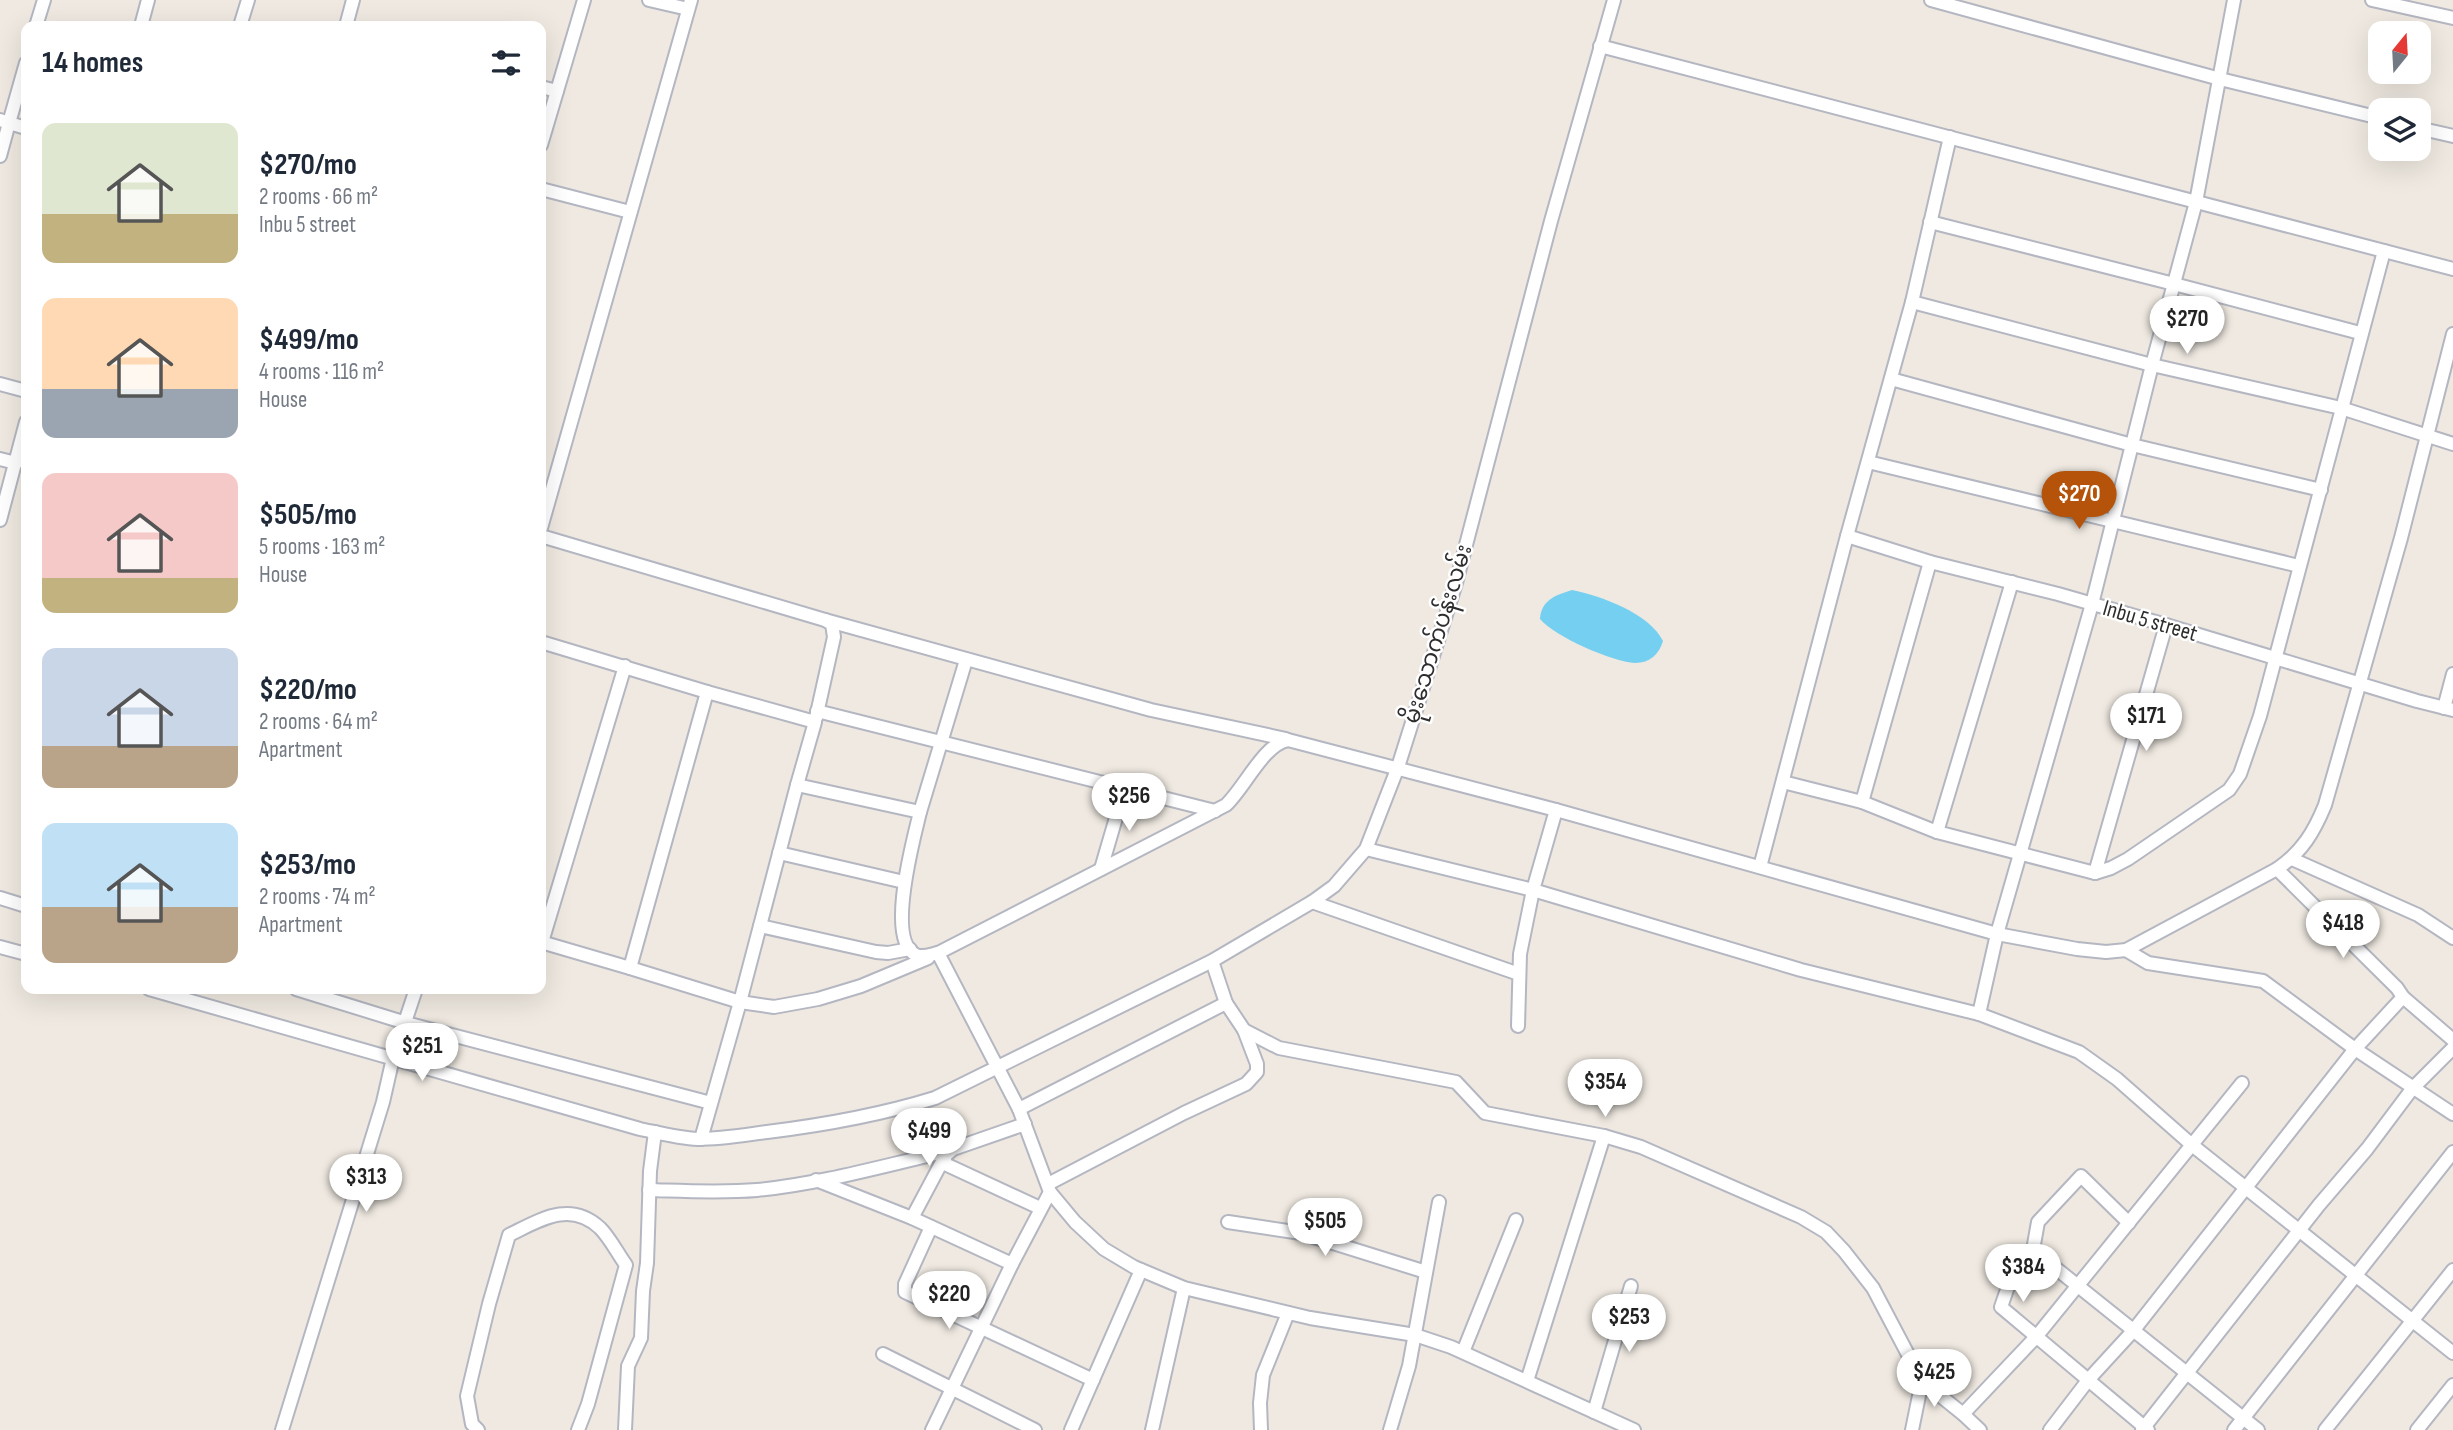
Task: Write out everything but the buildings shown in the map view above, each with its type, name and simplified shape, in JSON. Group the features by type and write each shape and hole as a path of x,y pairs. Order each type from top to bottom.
{"street":[{"path":"38,21 44,0"},
{"path":"142,21 148,0"},
{"path":"242,21 248,0"},
{"path":"347,21 353,0"},
{"path":"546,127 584,0"},
{"path":"546,510 689,5 649,0"},
{"name":"မိုးသောက်ပန်းလမ်း","path":"167,994 655,1132 680,1138 701,1139 794,1128 898,1109 935,1098 999,1069 1212,961 1312,902 1334,886 1366,849 1398,767 1456,583 1551,221 1614,0"},
{"path":"1931,0 2220,79 2368,115"},
{"path":"1979,1014 1997,934 2092,604 2196,202 2234,0"},
{"path":"2372,0 2453,18"},
{"path":"1600,46 2453,269"},
{"path":"0,156 5,122 21,77"},
{"path":"546,88 556,91"},
{"path":"2431,131 2453,136"},
{"path":"1759,867 1912,302 1950,137"},
{"path":"546,190 630,212"},
{"path":"1930,222 2360,333"},
{"path":"1783,782 1862,802 1937,832 2095,873 2128,859 2229,790 2240,774 2250,750 2384,251"},
{"path":"1912,302 2152,365 2341,408 2453,444"},
{"path":"546,537 966,660 1151,710 1398,767 1997,934 2077,949 2106,952 2126,950 2277,869 2292,859 2308,841 2325,805 2401,538 2453,334"},
{"path":"1891,379 2132,445 2321,490"},
{"path":"0,384 21,390"},
{"path":"0,520 21,442"},
{"path":"0,459 16,463"},
{"path":"1868,462 2299,566"},
{"name":"Inbu 5 street","path":"1847,536 1930,562 2166,625 2449,709"},
{"path":"1862,802 1930,562"},
{"path":"1937,832 2012,582"},
{"path":"701,1139 816,716 834,637 832,624 825,620"},
{"path":"2095,873 2166,625"},
{"path":"546,643 707,692 940,742 1215,811"},
{"path":"938,953 919,956 910,949 902,928 904,882 920,812 966,660"},
{"path":"546,926 625,666"},
{"path":"2449,709 2453,674"},
{"path":"631,968 707,692"},
{"path":"546,943 740,1002 774,1007 818,999 861,986 938,953 1226,805 1239,792 1271,748 1288,740"},
{"path":"797,785 920,812"},
{"path":"1101,869 1125,788"},
{"path":"1518,1026 1520,954 1533,890 1556,810"},
{"path":"1366,849 1533,890 1801,970 1979,1014 2079,1052 2097,1063 2192,1145 2453,1353"},
{"path":"779,853 904,882"},
{"path":"2292,859 2418,915 2453,938"},
{"path":"2277,869 2403,997 2453,1040"},
{"path":"0,898 21,904"},
{"path":"1312,902 1519,974"},
{"path":"760,926 876,952 910,949"},
{"path":"0,947 21,953"},
{"path":"2126,950 2148,963 2263,981 2355,1049 2453,1114"},
{"path":"938,953 1019,1109 1049,1188 1075,1222 1104,1249 1141,1270 1184,1288 1287,1313 1415,1335 1463,1352 1634,1430"},
{"path":"932,1430 1049,1188 1252,1079 1257,1072 1257,1064 1244,1030 1226,1003 1212,961"},
{"path":"312,994 407,1023 711,1103"},
{"path":"282,1430 383,1102 393,1058 415,994"},
{"path":"2050,1430 2089,1380 2133,1331 2355,1049 2403,997"},
{"path":"1019,1109 1226,1003"},
{"path":"1244,1030 1279,1048 1456,1082 1485,1113 1604,1136 1641,1147 1801,1217 1826,1232 1873,1288 1922,1381 1980,1430"},
{"path":"2129,1223 2081,1176 2038,1222 2033,1250 2013,1272 2001,1307 2145,1429 2300,1230 2367,1149 2412,1088 2453,1048"},
{"path":"1963,1414 2036,1337 2242,1083"},
{"path":"649,1190 759,1190 947,1154 1026,1124"},
{"path":"625,1430 628,1366 641,1338 655,1132"},
{"path":"1527,1381 1604,1136"},
{"path":"2234,1430 2453,1152"},
{"path":"947,1154 947,1166 1040,1208"},
{"path":"912,1218 947,1154"},
{"path":"816,1180 912,1218 1012,1264"},
{"path":"1390,1430 1409,1366 1439,1202"},
{"path":"478,1430 472,1424 467,1396 509,1235 551,1215 576,1213 600,1228 626,1265 588,1405 578,1430"},
{"path":"1463,1352 1516,1220"},
{"path":"1228,1222 1301,1233 1426,1272"},
{"path":"931,1227 905,1284 905,1292 1093,1380"},
{"path":"2033,1250 2258,1430"},
{"path":"1071,1430 1141,1270"},
{"path":"2325,1430 2453,1270"},
{"path":"1594,1412 1631,1286"},
{"path":"1152,1430 1184,1288"},
{"path":"1261,1430 1260,1403 1264,1375 1287,1313"},
{"path":"883,1354 1035,1430"},
{"path":"1912,1430 1922,1381"},
{"path":"2417,1430 2453,1385"}],"water":[{"path":"1572,590 1610,601 1636,614 1656,631 1663,641 1659,650 1645,661 1625,662 1570,640 1547,626 1540,619 1543,607 1550,599"}]}
